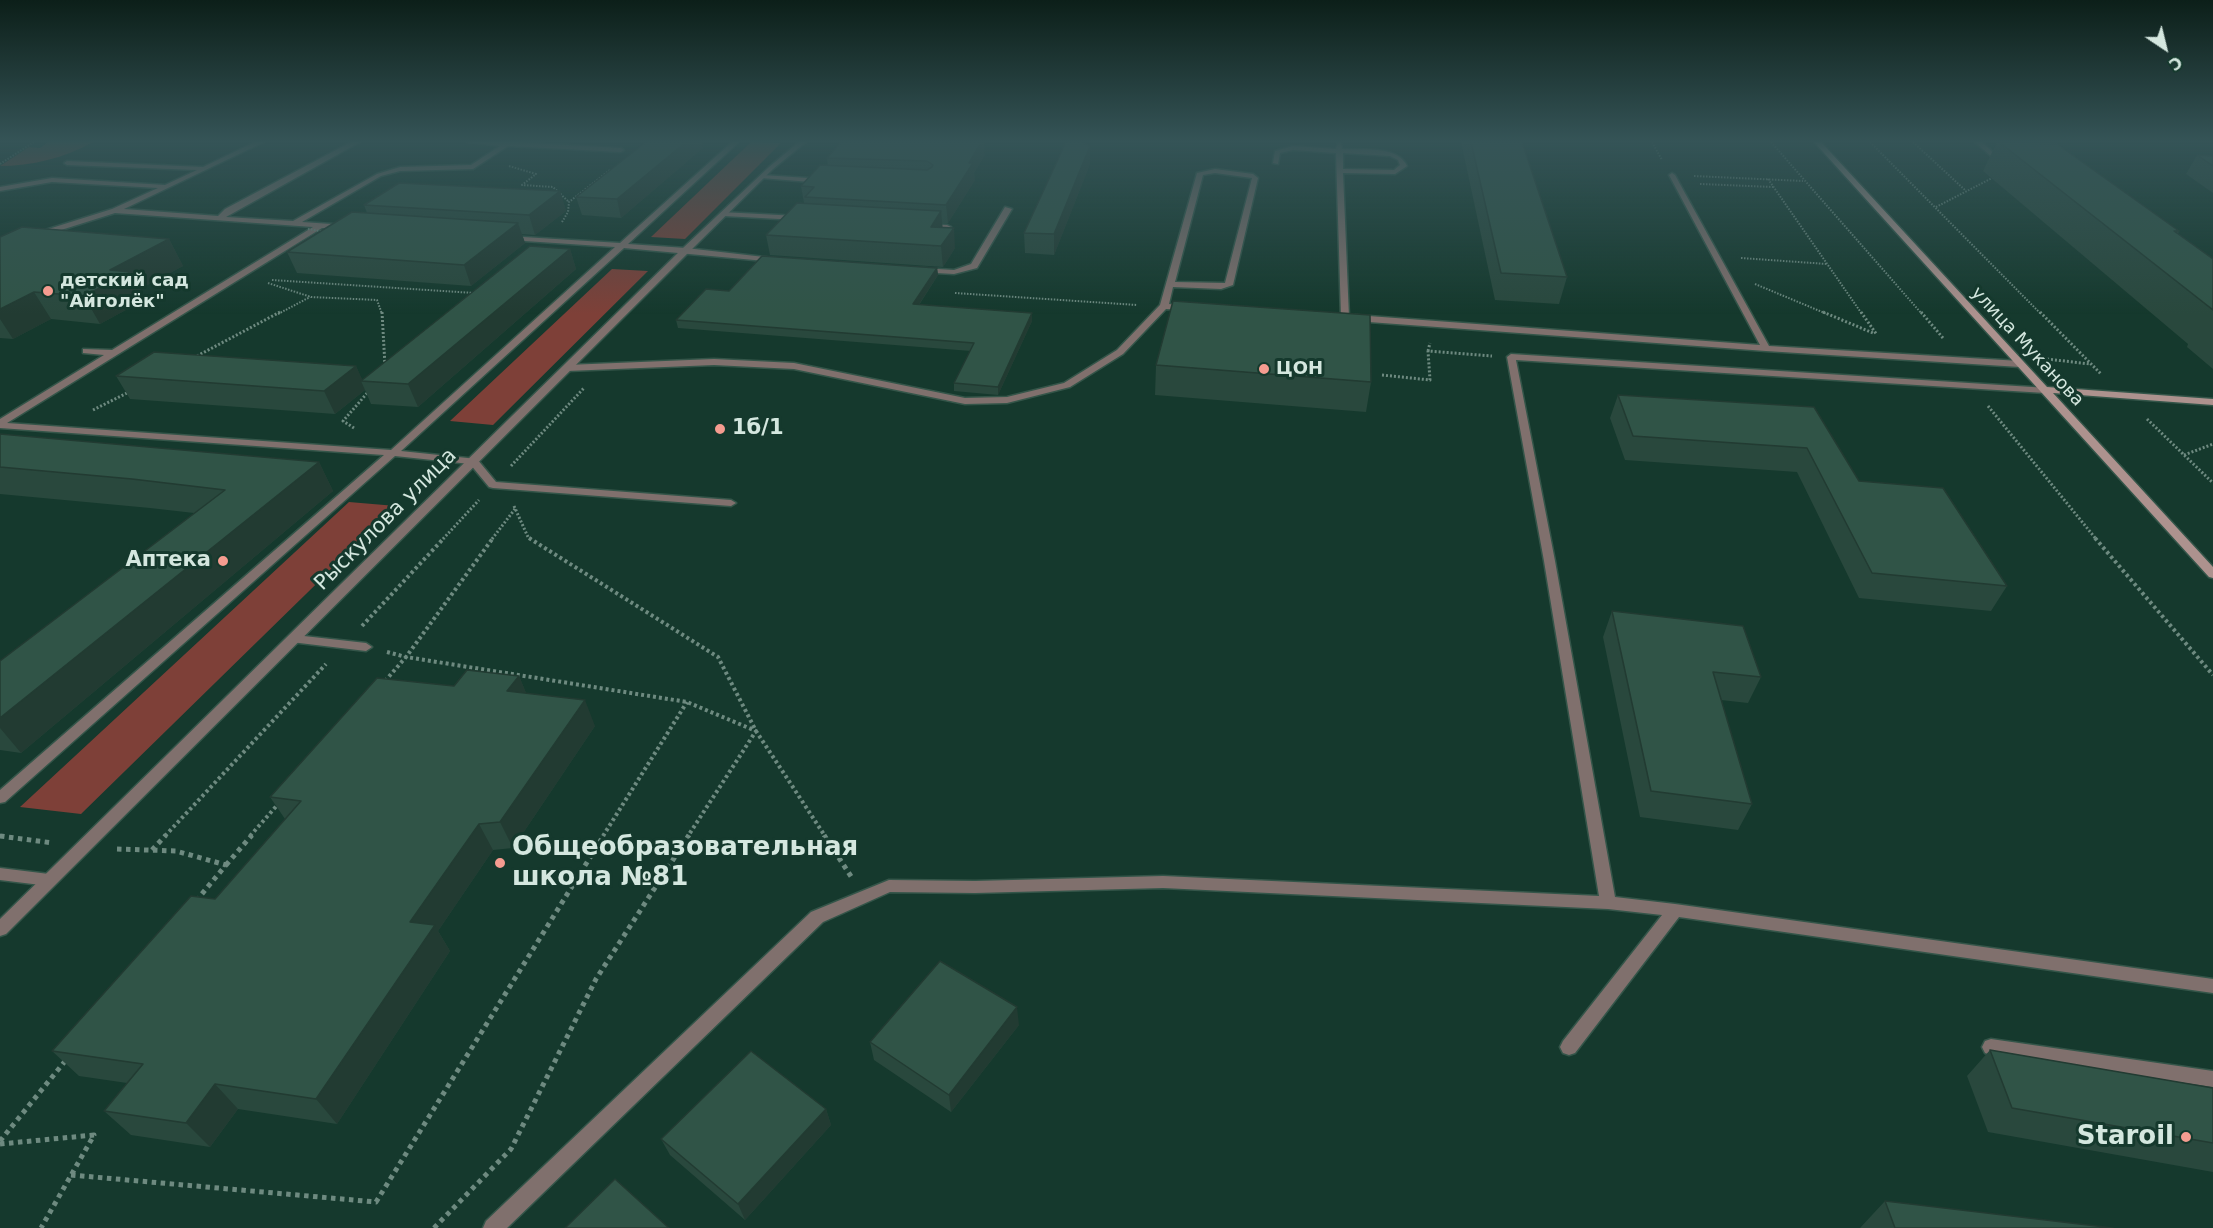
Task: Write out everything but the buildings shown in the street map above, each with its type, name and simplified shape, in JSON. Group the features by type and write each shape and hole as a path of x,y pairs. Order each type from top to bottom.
{"main road":[{"name":"улица Муканова","path":"1869,199 2213,574"},
{"path":"2045,390 2213,402"}],"street":[{"path":"30,237 115,211 139,199"},
{"path":"220,218 254,199"},
{"path":"295,223 336,199"},
{"path":"0,798 393,453 674,199"},
{"name":"Рыскулова улица","path":"0,929 739,199"},
{"path":"567,368 714,362 794,366 965,401 1007,400 1067,385 1120,352 1164,306 1172,284 1193,199"},
{"path":"1172,284 1221,287 1229,285 1250,199"},
{"path":"1341,199 1345,317"},
{"path":"1685,199 1766,348"},
{"path":"911,269 954,272 974,266 1008,209"},
{"path":"115,211 295,223 324,229 355,227"},
{"path":"724,214 806,219"},
{"path":"912,225 947,227"},
{"path":"0,424 113,353 324,229"},
{"path":"505,238 686,250 787,261"},
{"path":"1164,306 1197,308"},
{"path":"1333,316 2019,364"},
{"path":"86,351 113,353"},
{"path":"1608,903 1556,608 1544,524 1511,357 2045,390"},
{"path":"0,424 473,461 493,485 731,503"},
{"path":"295,639 366,647"},
{"path":"0,874 49,880"},
{"path":"493,1228 817,916 889,886 975,887 1163,882 1608,903 1675,910 2213,986"},
{"path":"1569,1047 1675,910"},
{"path":"1991,1047 2213,1079"}],"path":[{"path":"566,199 569,202"},
{"path":"557,202 569,202 572,199"},
{"path":"1724,271 1878,335 1782,199"},
{"path":"1819,199 1954,350 1951,359"},
{"path":"1928,199 2123,396 2213,483"},
{"path":"1936,207 1950,199"},
{"path":"551,241 568,213 569,202"},
{"path":"308,229 324,229 332,233 325,237"},
{"path":"1716,256 1827,264"},
{"path":"385,373 382,312 377,300 311,297 264,280 477,293"},
{"path":"949,293 1164,306"},
{"path":"194,358 311,297"},
{"path":"1382,375 1430,380 1428,351 1511,357"},
{"path":"152,850 604,366"},
{"path":"1971,386 2083,524 2213,675"},
{"path":"371,389 343,421 393,453"},
{"path":"57,429 131,391"},
{"path":"2184,455 2213,444"},
{"path":"513,503 528,537 718,657 756,731 840,859"},
{"path":"382,684 406,657 463,576 515,509"},
{"path":"406,657 687,702 756,731"},
{"path":"71,1175 376,1202 687,702"},
{"path":"434,1228 512,1149 596,979 756,731"},
{"path":"188,911 281,801"},
{"path":"0,836 82,848 176,851 226,864"},
{"path":"0,1143 68,1058"},
{"path":"0,1143 94,1136 41,1228"}],"shaded area":[{"path":"691,199 725,199 685,239 651,237"},
{"path":"612,269 648,271 493,425 450,421"},
{"path":"349,502 396,506 81,814 20,807"}],"place":[{"name":"детский сад \"Айголёк\"","path":"48,291"},
{"name":"ЦОН","path":"1264,369"},
{"name":"1б/1","path":"720,429"},
{"name":"Аптека","path":"223,561"},
{"name":"Общеобразовательная школа №81","path":"500,863"},
{"name":"Staroil","path":"2186,1137"}]}
